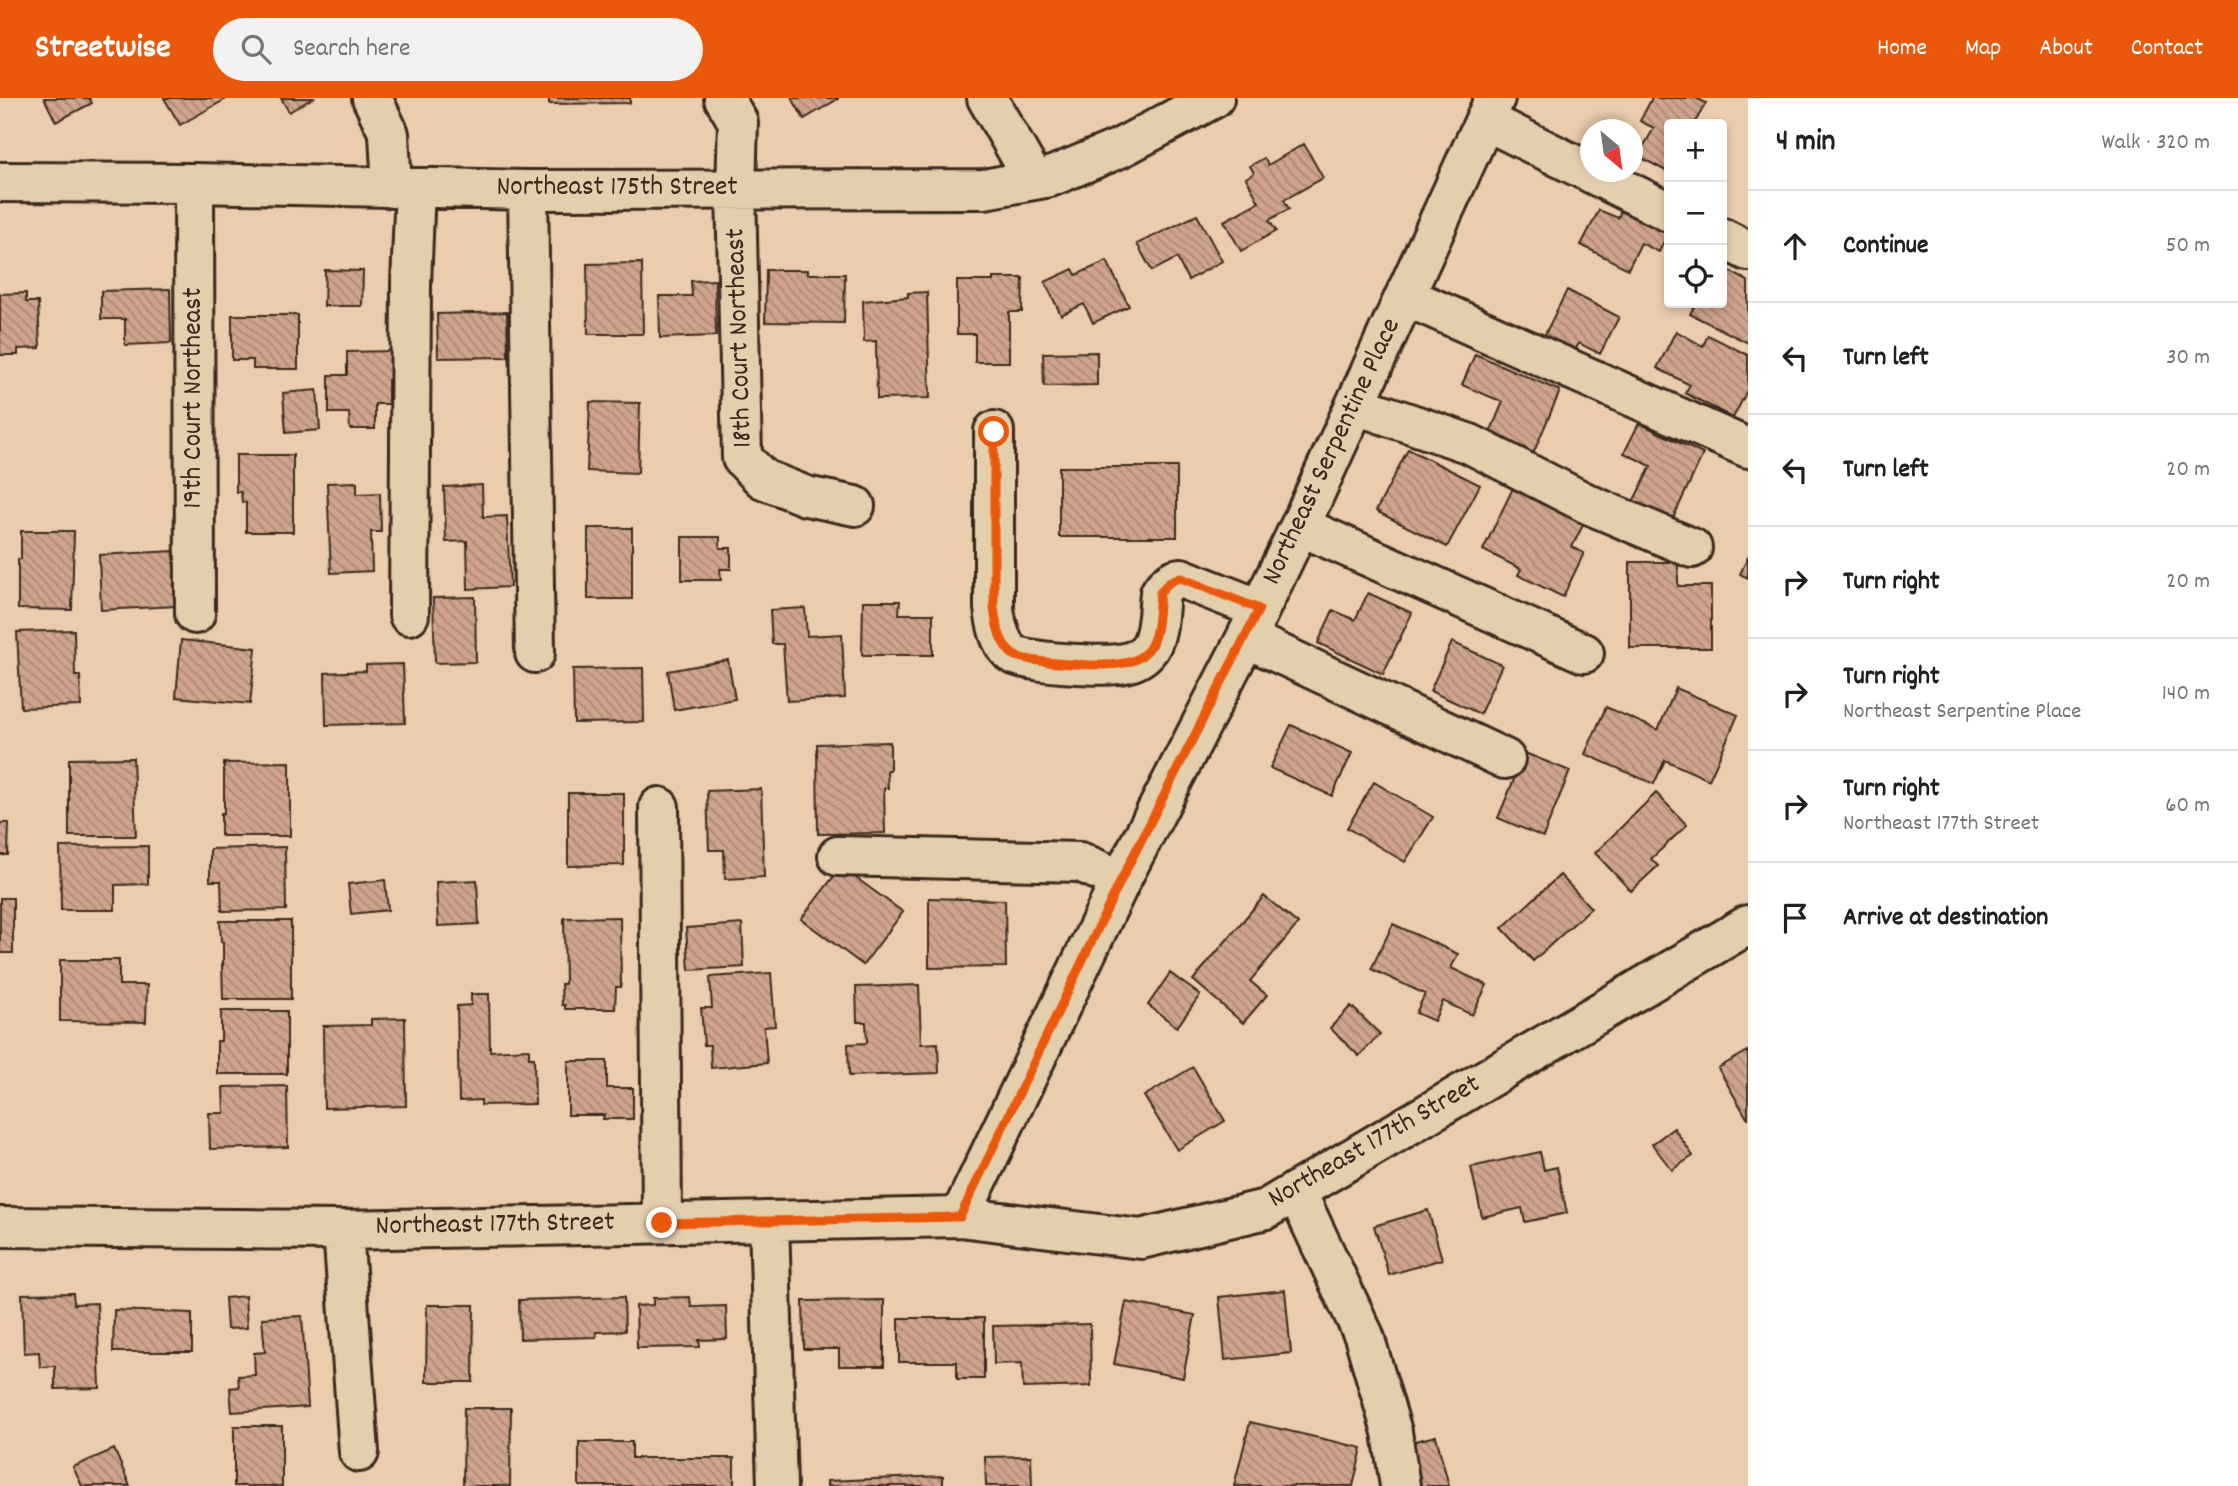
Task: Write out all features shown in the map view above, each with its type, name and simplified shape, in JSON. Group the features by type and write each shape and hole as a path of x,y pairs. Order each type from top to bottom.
{"street":[{"path":"372,98 388,134 403,188 411,284 409,615"},
{"name":"18th Court Northeast","path":"724,98 738,122 736,189 742,458 763,479 806,496 855,506"},
{"path":"987,98 1034,180"},
{"name":"Northeast 175th Street","path":"0,182 528,190 984,189 1050,177 1120,148 1214,98"},
{"path":"1490,109 1664,209"},
{"name":"Northeast Serpentine Place","path":"960,1217 1121,880 1300,526 1490,109"},
{"name":"19th Court Northeast","path":"194,183 195,614"},
{"path":"528,190 535,653"},
{"path":"1727,240 1748,251"},
{"path":"1405,296 1748,448"},
{"path":"1356,405 1470,444 1588,504 1692,548"},
{"path":"994,432 994,608 996,626 1002,642 1012,655 1028,661 1117,664 1133,661 1147,651 1153,641 1160,593 1164,586 1181,578 1252,624 1505,759"},
{"path":"1300,526 1584,653"},
{"path":"659,807 662,1223"},
{"path":"838,856 1080,862 1121,880"},
{"name":"Northeast 177th Street","path":"0,1227 343,1230 960,1217 1141,1239 1266,1209 1748,925"},
{"path":"1296,1191 1364,1336 1392,1432 1400,1486"},
{"path":"769,1221 777,1486"},
{"path":"343,1230 359,1452"}],"building":[{"path":"44,98 89,98 92,103 56,122"},
{"path":"164,98 226,98 226,99 180,125"},
{"path":"281,98 313,98 289,112"},
{"path":"549,98 630,98 630,103 549,104"},
{"path":"792,98 838,98 838,99 804,119"},
{"path":"1652,98 1696,98 1706,103 1697,119 1664,119 1664,170 1643,159 1643,147 1654,128 1641,119"},
{"path":"1304,144 1323,178 1284,200 1289,209 1269,220 1276,231 1241,251 1224,221 1259,202 1246,178 1254,173 1250,166 1264,158 1268,165"},
{"path":"1623,206 1664,228 1664,242 1659,252 1641,243 1628,269 1581,245 1599,210 1618,218"},
{"path":"1197,215 1222,261 1188,280 1177,258 1152,271 1137,244"},
{"path":"1107,261 1129,306 1093,323 1084,304 1061,315 1045,282 1073,269 1076,275"},
{"path":"642,263 643,334 588,334 587,264"},
{"path":"325,270 363,271 362,306 324,306"},
{"path":"766,270 808,270 808,274 845,274 844,323 765,322"},
{"path":"1727,270 1748,281 1748,343 1690,314 1693,308 1727,308"},
{"path":"993,278 1023,278 1022,312 1009,312 1009,362 975,362 975,334 957,334 957,281 993,281"},
{"path":"715,280 716,336 660,338 659,296 692,296 691,281"},
{"path":"170,289 171,343 125,345 125,319 101,319 101,291"},
{"path":"1567,290 1619,317 1600,354 1579,343 1573,354 1543,338"},
{"path":"927,292 930,398 877,399 876,341 864,342 863,301 908,297 908,293"},
{"path":"26,293 26,302 38,302 40,348 18,349 18,355 0,355 0,294"},
{"path":"507,312 508,357 438,358 437,314"},
{"path":"232,315 298,315 298,369 253,369 253,360 232,360"},
{"path":"1676,331 1703,346 1708,335 1748,355 1748,389 1733,418 1685,393 1690,385 1657,368"},
{"path":"393,351 393,380 388,380 388,404 375,404 375,429 350,429 349,413 329,413 329,375 347,375 347,352"},
{"path":"1097,352 1097,385 1044,386 1043,353"},
{"path":"1475,354 1560,391 1530,461 1486,442 1503,402 1462,385"},
{"path":"317,390 320,430 286,433 283,393"},
{"path":"590,402 640,403 638,473 587,471"},
{"path":"1639,423 1703,454 1669,527 1630,508 1651,466 1624,453"},
{"path":"1408,449 1480,485 1447,547 1376,511"},
{"path":"236,455 293,455 293,532 246,532 246,503 242,502 241,492 236,492"},
{"path":"1059,467 1177,467 1177,537 1059,537"},
{"path":"357,482 357,494 380,493 381,532 371,532 372,571 331,573 327,483"},
{"path":"482,485 483,517 507,516 510,587 468,589 467,541 446,542 444,487"},
{"path":"1514,486 1585,521 1572,547 1584,553 1563,597 1518,575 1521,569 1483,550"},
{"path":"588,528 632,528 632,599 588,599"},
{"path":"21,531 74,531 72,610 18,609"},
{"path":"682,537 720,537 720,548 731,548 731,569 720,569 721,580 682,580"},
{"path":"174,551 176,606 101,610 99,555"},
{"path":"1748,557 1748,578 1740,574"},
{"path":"1630,562 1678,562 1678,586 1711,586 1711,648 1630,648"},
{"path":"1368,593 1412,613 1383,674 1318,643 1333,610 1355,620"},
{"path":"475,597 476,662 435,663 433,598"},
{"path":"863,601 900,601 899,614 933,614 933,655 862,655"},
{"path":"805,608 807,636 842,634 845,698 787,701 783,644 772,644 770,610"},
{"path":"74,630 75,676 80,676 81,706 21,708 17,632"},
{"path":"181,640 256,648 250,704 176,697"},
{"path":"1452,642 1502,665 1480,714 1430,691"},
{"path":"728,660 735,699 674,710 668,671"},
{"path":"403,664 405,723 326,725 325,673 366,671 366,665"},
{"path":"643,668 644,722 574,723 573,669"},
{"path":"1676,688 1738,715 1709,780 1665,760 1654,784 1585,754 1606,707 1658,730"},
{"path":"1291,725 1352,753 1332,796 1270,768"},
{"path":"890,742 888,788 884,788 885,833 818,834 817,744"},
{"path":"1525,753 1570,771 1543,837 1498,818"},
{"path":"133,758 136,836 69,836 69,759"},
{"path":"290,762 290,836 221,836 224,763"},
{"path":"1374,782 1433,817 1405,862 1347,828"},
{"path":"761,789 764,877 725,879 724,850 709,850 707,791"},
{"path":"568,793 624,793 624,865 568,866"},
{"path":"1656,793 1687,825 1651,859 1658,866 1631,891 1595,853"},
{"path":"0,823 9,823 8,855 0,855"},
{"path":"148,846 148,884 115,885 115,910 61,910 60,847"},
{"path":"285,847 286,910 222,911 221,881 210,881 210,849"},
{"path":"841,867 903,912 863,965 801,919"},
{"path":"1560,875 1591,908 1533,961 1502,928"},
{"path":"385,880 388,910 351,914 348,884"},
{"path":"477,880 479,924 438,926 436,882"},
{"path":"1264,896 1298,924 1250,981 1267,995 1243,1023 1193,980"},
{"path":"0,898 13,898 13,953 0,953"},
{"path":"929,898 1005,900 1006,967 929,968"},
{"path":"620,917 621,987 616,987 615,1009 565,1009 565,1005 562,1005 561,984 565,984 564,918"},
{"path":"220,921 291,921 291,999 223,999 223,942"},
{"path":"742,924 744,967 689,970 686,928"},
{"path":"1393,924 1458,954 1451,968 1487,985 1472,1015 1443,1001 1434,1021 1416,1013 1425,994 1371,969"},
{"path":"60,960 119,960 119,985 147,985 146,1022 60,1021"},
{"path":"771,973 775,1026 764,1027 767,1063 711,1068 710,1045 704,1045 701,1008 712,1008 710,977"},
{"path":"1170,973 1200,995 1177,1027 1148,1005"},
{"path":"919,985 921,1044 938,1043 939,1073 849,1076 848,1044 867,1043 866,1022 857,1022 856,987"},
{"path":"471,994 489,994 490,1051 529,1049 529,1058 534,1058 535,1104 481,1105 481,1100 459,1101 457,1006 471,1005"},
{"path":"1351,1006 1380,1034 1359,1056 1330,1028"},
{"path":"221,1011 287,1011 287,1074 217,1074"},
{"path":"405,1018 406,1106 324,1108 323,1026 371,1025 371,1019"},
{"path":"1748,1051 1748,1118 1747,1118 1718,1068"},
{"path":"568,1061 607,1061 607,1088 633,1088 633,1119 603,1119 604,1115 568,1115"},
{"path":"1193,1067 1225,1121 1177,1150 1144,1096"},
{"path":"287,1086 288,1147 210,1149 209,1113 224,1113 223,1087"},
{"path":"1674,1128 1693,1156 1672,1170 1652,1144"},
{"path":"1540,1152 1544,1170 1557,1167 1567,1213 1525,1222 1522,1208 1482,1217 1471,1167"},
{"path":"1428,1210 1442,1259 1389,1275 1374,1226"},
{"path":"1285,1290 1291,1353 1225,1360 1219,1297"},
{"path":"73,1293 74,1304 97,1303 100,1388 55,1389 55,1366 40,1367 39,1352 24,1353 22,1294"},
{"path":"245,1296 247,1328 227,1329 225,1298"},
{"path":"624,1297 625,1331 596,1332 596,1337 520,1339 519,1300"},
{"path":"690,1297 691,1307 726,1306 727,1339 699,1340 700,1347 637,1348 636,1306 653,1305 653,1298"},
{"path":"884,1300 884,1366 839,1366 839,1349 804,1349 803,1301"},
{"path":"1126,1302 1195,1315 1183,1378 1114,1364"},
{"path":"427,1305 474,1305 473,1382 426,1382"},
{"path":"114,1310 192,1313 192,1352 113,1352"},
{"path":"302,1316 308,1407 232,1412 230,1388 239,1387 238,1376 255,1375 254,1353 265,1352 262,1318"},
{"path":"899,1318 984,1318 984,1379 957,1379 957,1362 899,1362"},
{"path":"1090,1324 1091,1386 1023,1388 1022,1363 994,1364 993,1326"},
{"path":"464,1408 511,1408 510,1486 463,1486"},
{"path":"1250,1422 1362,1448 1353,1486 1234,1486"},
{"path":"234,1426 282,1426 282,1486 234,1486"},
{"path":"1436,1436 1449,1486 1409,1486 1399,1445"},
{"path":"579,1442 632,1442 632,1458 734,1458 734,1486 579,1486"},
{"path":"114,1449 130,1486 82,1486 73,1467"},
{"path":"1031,1456 1032,1486 986,1486 985,1457"},
{"path":"943,1476 943,1486 827,1486 827,1481"}],"route":[{"path":"662,1223 960,1217 1121,880 1259,609 1181,578 1174,579 1164,586 1160,593 1153,641 1147,651 1133,661 1117,664 1028,661 1012,655 1002,642 996,626 994,608 994,432"}]}
